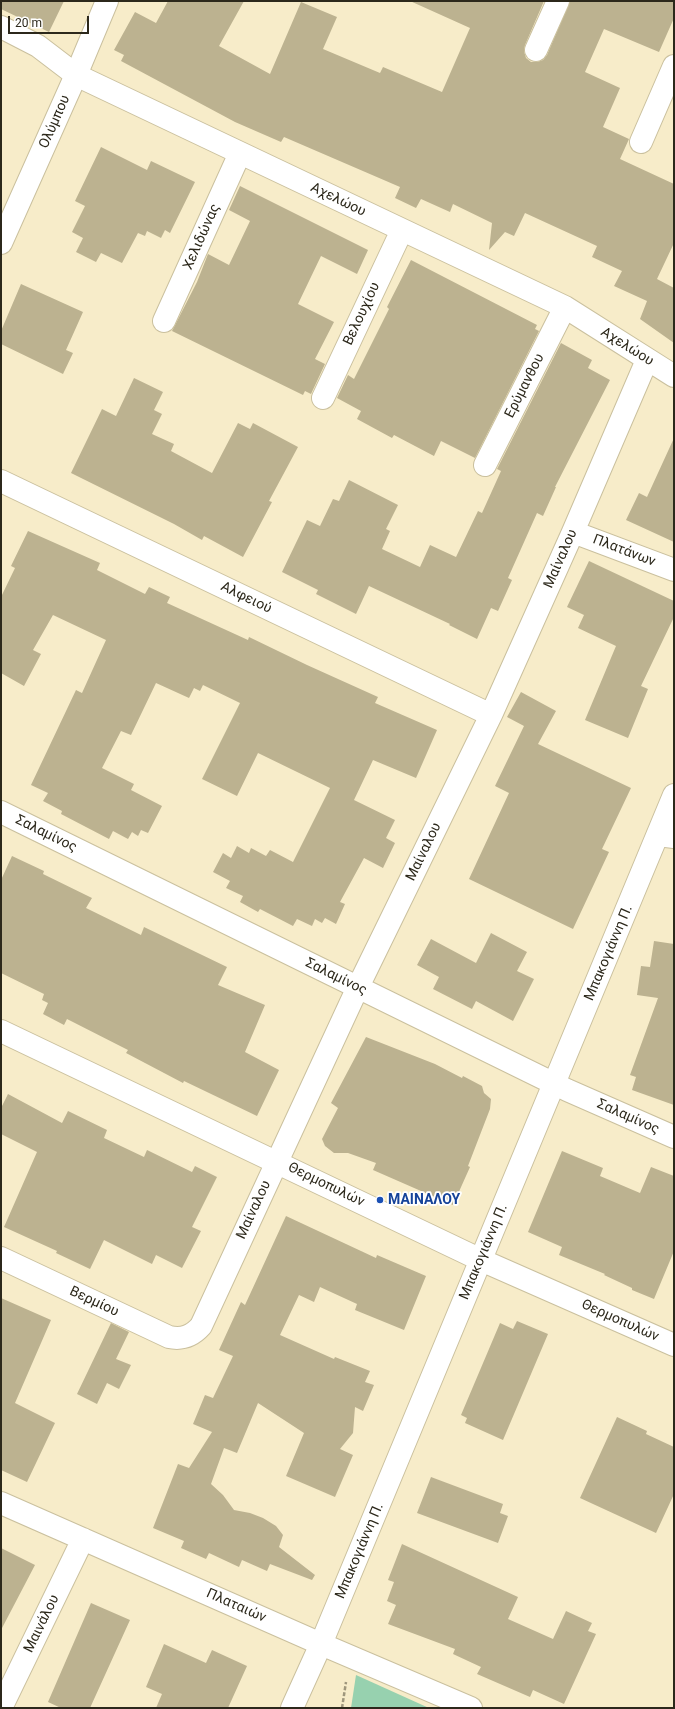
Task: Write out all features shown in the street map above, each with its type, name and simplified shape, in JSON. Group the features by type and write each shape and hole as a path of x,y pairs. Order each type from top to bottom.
{"street":[{"name":"Ολύμπου","path":"1,243 107,1"},
{"path":"536,50 558,1"},
{"name":"Αχελώου","path":"1,27 38,46 76,74 565,307 674,376"},
{"path":"641,142 674,66"},
{"name":"Χελιδώνας","path":"164,321 240,153"},
{"name":"Βελουχίου","path":"323,398 402,230"},
{"name":"Ερύμανθου","path":"485,465 565,307"},
{"name":"Μαίναλου","path":"188,1337 196,1332 201,1326 358,987 491,715 573,532 647,360"},
{"name":"Αλφειού","path":"1,481 491,715"},
{"name":"Πλατάνων","path":"573,532 674,570"},
{"name":"Μπακογιάννη Π.","path":"292,1708 321,1644 554,1084 666,836 674,795"},
{"name":"Σαλαμίνος","path":"1,812 554,1084 674,1137"},
{"name":"Θερμοπυλών","path":"1,1031 481,1260 674,1345"},
{"name":"Βερμίου","path":"1,1258 169,1337 178,1339 188,1337"},
{"name":"Πλαταιών","path":"1,1503 321,1644 471,1708"},
{"name":"Μαινάλου","path":"2,1706 83,1539"}],"green space":[{"path":"356,1675 429,1708 351,1708"}],"building":[{"path":"1,1 64,1 49,32 1,9"},
{"path":"168,1 244,1 219,46 270,74 301,2 337,17 323,49 380,73 383,67 442,92 470,28 410,1 544,1 525,45 524,51 526,58 531,62 537,62 543,60 547,55 570,1 674,1 674,18 659,52 604,29 585,72 620,88 603,127 629,139 620,159 674,184 674,243 657,279 674,288 674,343 640,319 647,301 614,286 622,271 592,257 597,246 525,213 514,236 505,232 489,250 492,223 453,204 450,212 421,199 416,208 395,198 400,187 284,137 281,142 235,122 121,61 124,55 114,50 135,12 156,23"},
{"path":"101,147 147,170 151,161 195,182 170,233 165,230 161,238 147,231 145,236 138,233 122,263 101,253 96,262 76,252 83,238 72,232 85,206 75,201"},
{"path":"240,186 368,250 357,274 321,256 298,304 334,322 315,359 325,364 311,394 305,391 303,395 172,331 197,282 208,254 229,265 250,221 229,210"},
{"path":"411,260 537,325 535,329 539,331 475,458 441,441 434,456 394,435 392,438 357,419 361,411 337,398 348,375 354,379 389,309 387,307"},
{"path":"21,284 83,312 66,350 73,353 63,374 1,344 1,331"},
{"path":"561,343 592,360 588,368 610,380 555,487 543,516 537,513 508,578 512,580 498,611 491,608 477,639 449,625 450,624 369,586 356,614 316,594 318,590 282,572 307,520 320,526 333,499 339,501 349,480 398,505 386,529 390,531 382,549 420,567 430,545 456,557 478,511 482,513 501,471 497,469"},
{"path":"134,378 163,392 154,410 162,414 152,434 174,444 171,451 212,473 238,423 250,429 253,423 298,447 269,501 272,502 243,557 204,536 202,540 174,524 71,473 102,409 116,416"},
{"path":"674,438 674,542 626,520 639,493 647,497"},
{"path":"28,531 100,563 97,570 145,594 149,587 170,597 167,603 248,640 249,637 378,697 375,703 437,730 416,778 373,760 354,800 395,820 386,838 395,843 383,868 364,858 340,902 345,904 336,924 325,918 322,923 315,919 312,926 297,919 293,926 260,909 258,912 240,902 243,896 226,888 230,881 213,872 223,853 231,858 237,846 249,853 251,848 266,856 270,850 293,862 330,788 258,753 237,796 202,779 240,703 203,685 200,691 194,688 189,698 156,683 131,735 121,731 102,768 134,784 131,790 162,806 148,833 141,830 138,836 132,832 128,839 113,831 109,839 61,814 62,811 43,801 48,793 31,785 76,690 82,693 106,640 53,615 33,650 41,654 24,686 1,673 1,597 15,568 11,566"},
{"path":"589,561 674,601 674,617 641,686 648,689 628,738 585,720 616,646 578,628 584,615 567,607"},
{"path":"521,692 556,711 538,744 631,788 602,849 609,852 573,929 469,879 509,793 495,786 524,726 507,717"},
{"path":"12,856 44,871 43,874 92,898 86,908 141,935 144,927 227,967 218,985 265,1005 245,1052 279,1070 257,1116 184,1081 183,1083 126,1053 128,1050 67,1019 64,1025 43,1014 48,1003 42,1000 44,994 1,973 1,880"},
{"path":"491,933 527,952 517,971 534,979 513,1021 476,1001 472,1009 433,989 439,977 417,965 431,939 476,963"},
{"path":"654,941 674,944 674,1105 632,1090 636,1077 630,1075 658,998 637,995 641,966 650,967"},
{"path":"366,1037 435,1064 462,1078 463,1076 482,1086 484,1093 491,1099 490,1109 468,1166 470,1167 453,1205 373,1170 376,1163 348,1153 334,1153 325,1146 322,1139 338,1108 331,1103"},
{"path":"8,1094 62,1123 68,1111 107,1130 104,1138 144,1157 147,1150 192,1172 195,1166 217,1177 192,1227 201,1231 182,1268 156,1255 152,1264 104,1240 90,1269 56,1253 57,1251 4,1227 37,1152 1,1134 1,1108"},
{"path":"562,1151 603,1168 600,1176 640,1193 651,1167 674,1176 674,1251 654,1299 632,1290 632,1288 604,1275 605,1274 559,1255 562,1247 528,1232"},
{"path":"286,1216 376,1258 377,1255 426,1276 404,1330 355,1310 357,1304 320,1287 314,1302 299,1295 280,1335 334,1359 335,1357 370,1371 365,1382 374,1385 363,1411 355,1407 353,1433 340,1449 353,1455 335,1497 286,1476 304,1433 258,1403 237,1453 224,1448 211,1484 223,1495 234,1510 250,1513 263,1518 276,1526 283,1535 279,1547 315,1575 312,1580 270,1564 267,1571 242,1560 239,1567 209,1553 206,1559 181,1548 184,1541 153,1528 178,1464 189,1468 212,1432 193,1424 205,1395 213,1398 233,1356 219,1350 241,1302 245,1305"},
{"path":"1,1298 51,1320 15,1403 55,1423 27,1482 1,1470"},
{"path":"517,1321 548,1334 503,1440 465,1423 467,1418 461,1415 500,1323 513,1329"},
{"path":"111,1323 129,1332 116,1359 131,1365 119,1389 107,1383 97,1404 77,1394"},
{"path":"617,1417 647,1431 646,1434 674,1447 674,1494 656,1533 580,1498"},
{"path":"431,1477 503,1504 500,1513 508,1516 498,1543 417,1513"},
{"path":"402,1544 518,1597 508,1619 553,1639 566,1611 592,1623 588,1631 596,1634 564,1704 533,1690 530,1697 477,1674 481,1667 453,1654 455,1649 388,1624 396,1605 387,1601 394,1582 388,1580"},
{"path":"1,1548 35,1565 1,1630"},
{"path":"91,1603 130,1620 90,1708 61,1708 48,1702"},
{"path":"164,1644 206,1663 212,1650 247,1666 228,1708 156,1708 162,1694 146,1687"}],"place":[{"name":"ΜΑΙΝΑΛΟΥ","path":"380,1200"}]}
